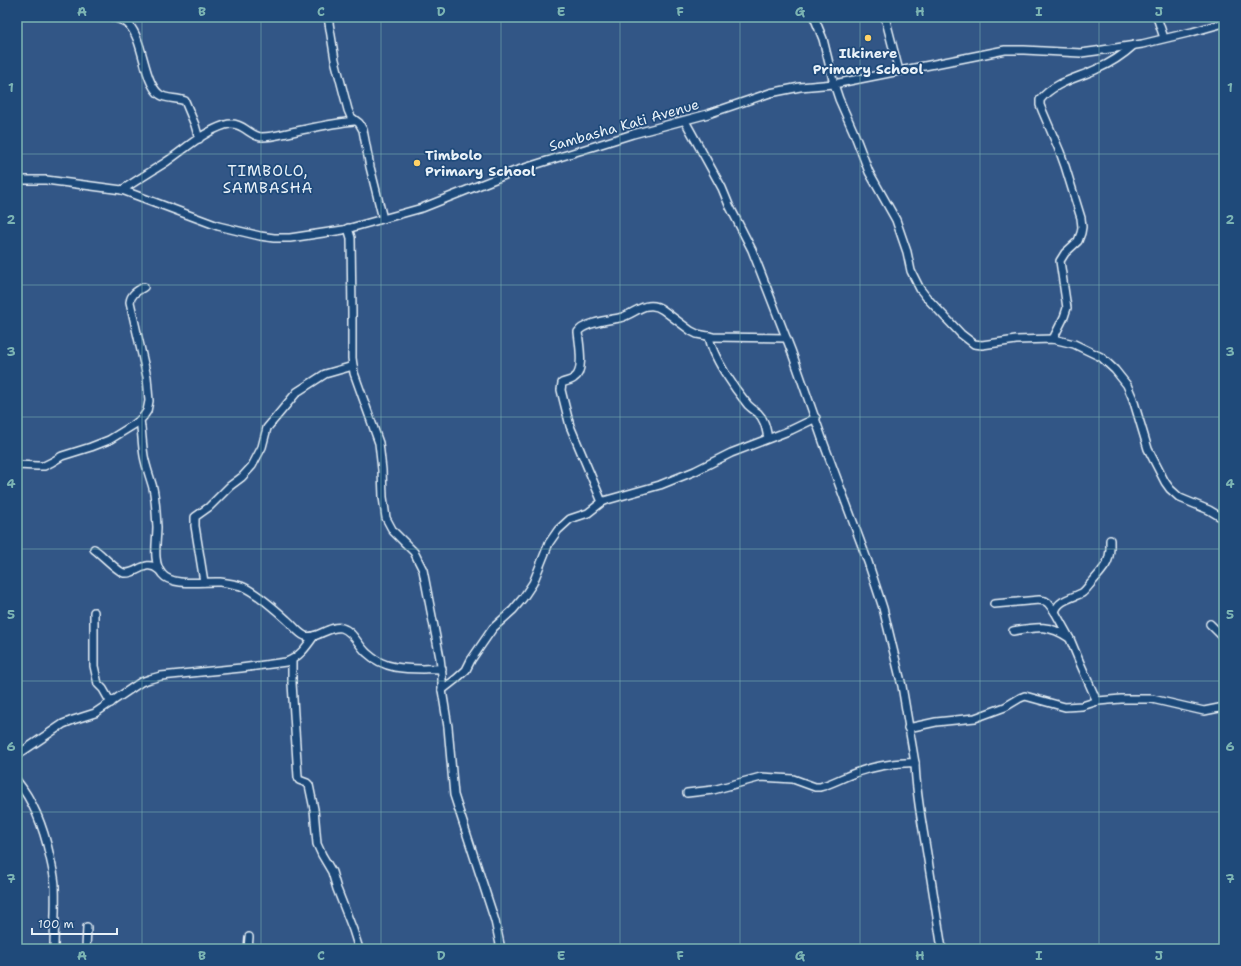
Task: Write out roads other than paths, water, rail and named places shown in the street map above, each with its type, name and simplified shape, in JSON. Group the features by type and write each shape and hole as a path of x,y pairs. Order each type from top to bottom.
{"street":[{"path":"113,17 130,25 135,34 151,83 156,91 165,97 182,100 185,102 195,125 199,139"},
{"path":"328,17 335,60 348,110 363,130 383,220"},
{"path":"814,17 823,39 839,99 854,132 869,172 896,220 912,271 920,289 927,298 961,334 974,344 982,345 1016,340 1053,339 1074,344 1101,357 1111,366 1127,385 1147,444 1165,482 1180,498 1222,514"},
{"path":"885,17 899,71"},
{"path":"1157,17 1164,38"},
{"name":"Sambasha Kati Avenue","path":"17,180 46,180 122,190 218,226 260,236 290,238 348,228 383,220 430,206 515,171 633,134 685,121 783,90 834,84 1006,50 1081,53 1096,52 1192,32 1224,23"},
{"path":"1053,339 1067,308 1060,260 1080,238 1082,227 1065,166 1042,110 1040,100 1055,87 1068,80 1109,64 1134,45"},
{"path":"122,190 215,129 230,124 242,127 260,137 274,136 354,120"},
{"path":"685,121 722,188 752,250 816,418 883,608 902,686 921,819 942,949"},
{"path":"348,228 351,238 351,351 353,366 362,397 379,443 386,518 393,531 414,552 421,564 425,579 442,668 442,690 448,726 454,795 495,921 501,949"},
{"path":"17,465 44,466 62,456 109,440 140,420 147,411 149,401 147,377 130,302 135,292 144,287"},
{"path":"602,502 570,426 561,390 562,383 575,378 579,373 579,330 581,327 622,318 650,305 660,308 697,334 708,336 786,338"},
{"path":"708,336 714,354 729,378 748,404 762,417 766,425 768,438"},
{"path":"204,582 195,517 209,507 252,466 262,447 267,428 297,392 325,374 353,366"},
{"path":"442,690 466,670 471,660 493,628 513,610 523,598 532,583 549,544 558,530 570,519 588,512 602,502 617,496 660,485 695,471 731,453 791,430 816,418"},
{"path":"140,420 144,455 155,498 157,527 156,557 159,570"},
{"path":"1054,612 1062,602 1086,590 1106,565 1109,561 1111,552 1110,540"},
{"path":"94,548 117,570 123,573 128,573 151,565 155,566 165,578 172,580 181,582 220,582 241,587 262,600 306,636 314,636 332,628 342,628 350,631 359,646 377,661 390,667 412,669 442,668"},
{"path":"994,604 1035,600 1045,601 1048,603 1070,640 1098,701"},
{"path":"94,612 95,675 98,684 103,689 111,703"},
{"path":"1210,624 1224,638"},
{"path":"1013,632 1039,627 1047,628 1058,632 1070,640"},
{"path":"17,755 63,724 95,713 141,682 161,676 276,664 292,660 314,636"},
{"path":"292,660 298,777 299,780 309,785 314,808 317,844 332,872 337,889 354,930 359,949"},
{"path":"908,728 936,722 976,718 1005,707 1025,696 1065,707 1082,706 1098,701 1121,699 1152,699 1204,711 1224,707"},
{"path":"687,793 712,790 761,777 793,779 815,788 862,770 907,762 914,763"},
{"path":"18,786 31,802 40,821 46,838 54,874 54,949"},
{"path":"86,949 87,927"},
{"path":"248,949 249,937"}],"place":[{"name":"Ilkinere Primary School","path":"868,38"},
{"name":"Timbolo Primary School","path":"417,163"}],"district":[{"name":"TIMBOLO, SAMBASHA","path":"268,180"}]}
